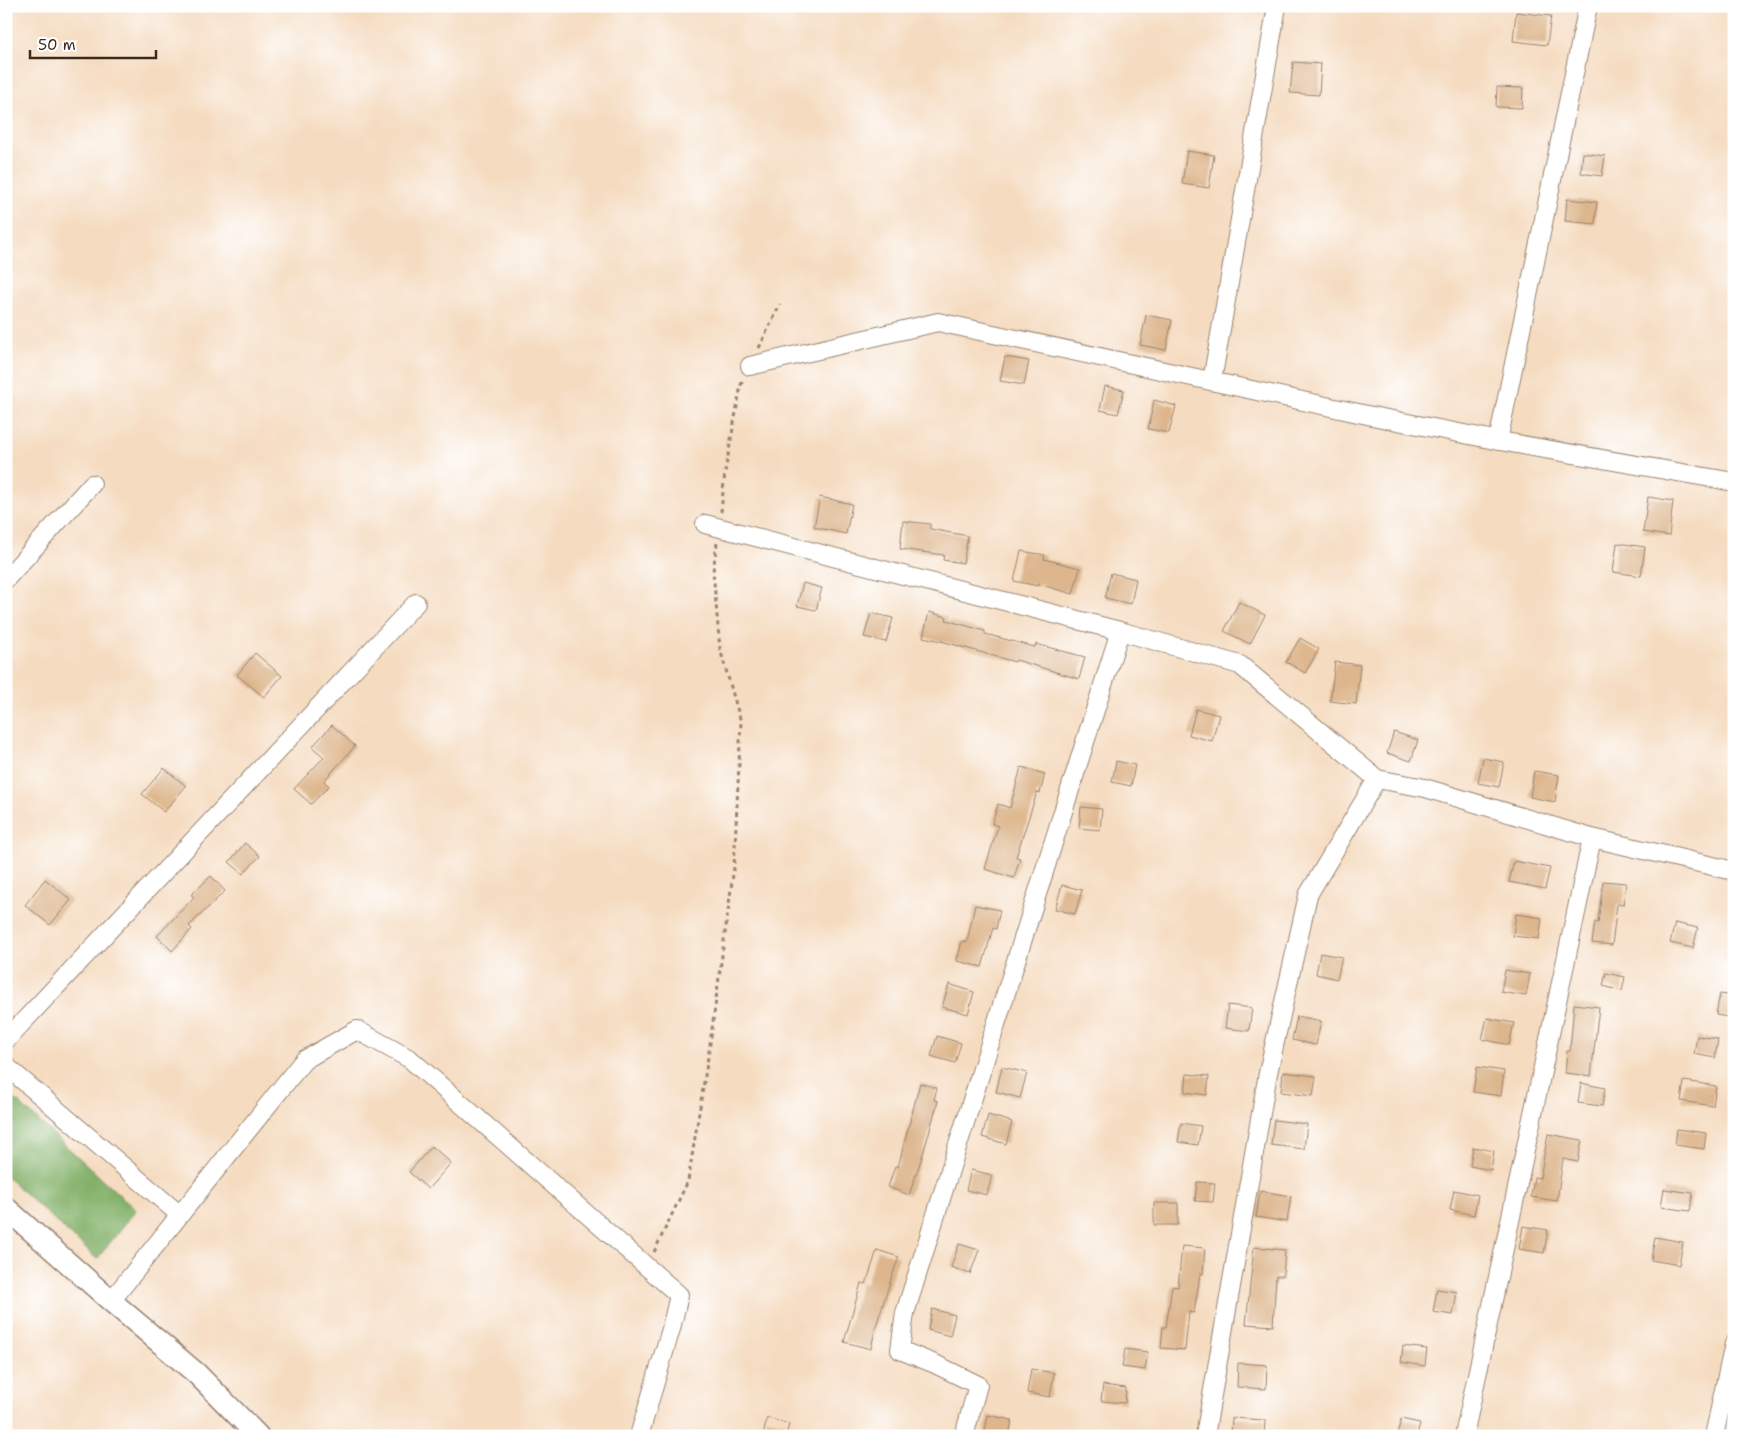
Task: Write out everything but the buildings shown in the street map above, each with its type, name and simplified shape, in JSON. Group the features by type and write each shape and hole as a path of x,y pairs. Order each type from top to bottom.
{"main road":[{"path":"6,1208 197,1374 258,1436"}],"street":[{"path":"1212,381 1276,6"},
{"path":"1498,441 1588,6"},
{"path":"750,366 938,322 1372,416 1498,441 1734,482"},
{"path":"6,579 92,484"},
{"path":"712,526 1120,631 1240,665 1377,779 1425,788 1592,838 1734,871"},
{"path":"6,1040 416,603"},
{"path":"964,1436 978,1385 935,1364 900,1350 905,1314 1120,631"},
{"path":"1205,1436 1268,1073 1308,895 1377,779"},
{"path":"1464,1436 1592,838"},
{"path":"111,1301 304,1060 357,1030 410,1059 679,1295 671,1329 639,1436"},
{"path":"6,1066 180,1215"},
{"path":"1714,1436 1734,1344"}],"path":[{"path":"648,1266 688,1181 709,1051 734,867 741,722 720,649 713,572 712,526 725,472 741,385 780,304"}],"green space":[{"path":"6,1091 136,1210 97,1259 6,1176"}]}
